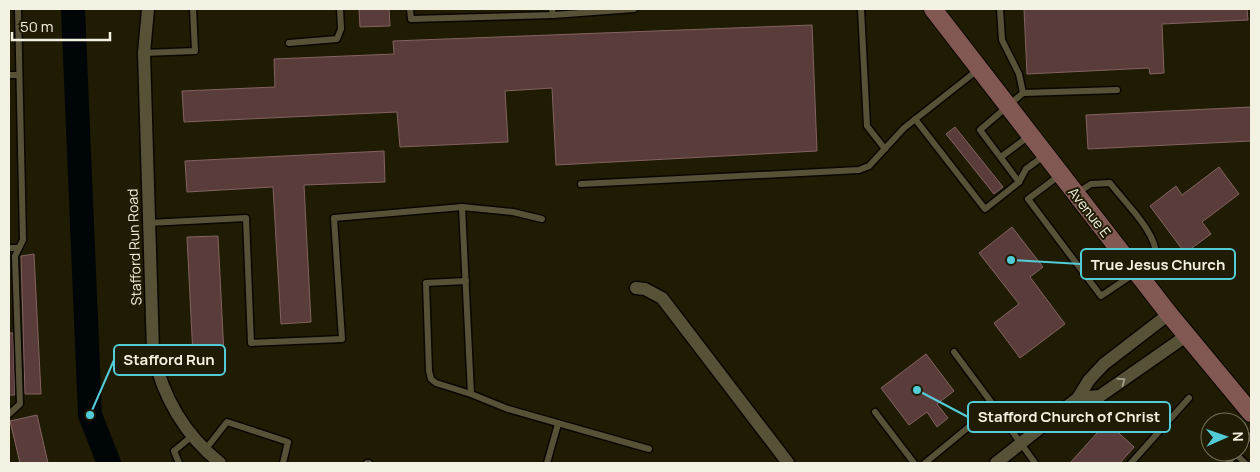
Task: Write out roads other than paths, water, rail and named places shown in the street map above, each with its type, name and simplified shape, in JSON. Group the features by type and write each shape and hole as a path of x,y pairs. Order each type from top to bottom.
{"street":[{"name":"Stafford Run Road","path":"148,9 144,53 152,337 156,366 172,407 192,436 220,463"},
{"name":"Avenue E","path":"933,9 1186,336 1251,413"},
{"path":"636,288 645,289 662,298 788,463"},
{"path":"996,463 1078,398 1089,380 1104,364 1169,314"},
{"path":"1078,398 1100,396 1186,336"}],"lane":[{"path":"9,414 20,404 15,256 23,240 18,9"},
{"path":"144,53 195,51 193,9"},
{"path":"289,43 337,39 341,29 340,9"},
{"path":"410,9 411,19 634,9"},
{"path":"861,9 866,126 885,149"},
{"path":"1000,9 1002,40 1019,74 1023,93"},
{"path":"581,184 859,170 869,166 915,119 979,69"},
{"path":"9,76 19,75"},
{"path":"1019,182 980,130 1023,93 1117,90"},
{"path":"915,119 985,209 1019,182 1026,170 1046,154"},
{"path":"1001,157 1030,135"},
{"path":"1061,174 1028,199 1101,296 1156,259 1157,251 1153,238 1110,183 1091,184 1076,194"},
{"path":"148,223 246,218 251,343 342,339 334,218 462,207 514,212 542,219"},
{"path":"462,207 471,394"},
{"path":"9,248 18,248"},
{"path":"466,281 426,283 429,372 431,379 436,383 471,394 508,409 648,449"},
{"path":"954,352 1035,463"},
{"path":"1131,463 1189,398"},
{"path":"925,463 994,406"},
{"path":"875,412 914,463"},
{"path":"205,450 227,422 288,442 283,463"},
{"path":"547,463 558,424"},
{"path":"179,463 174,451 192,436"}],"waterway":[{"path":"73,9 90,415 109,463"}],"place":[{"name":"True Jesus Church","path":"1011,260"},
{"name":"Stafford Church of Christ","path":"917,390"},
{"name":"Stafford Run","path":"90,415"}]}
